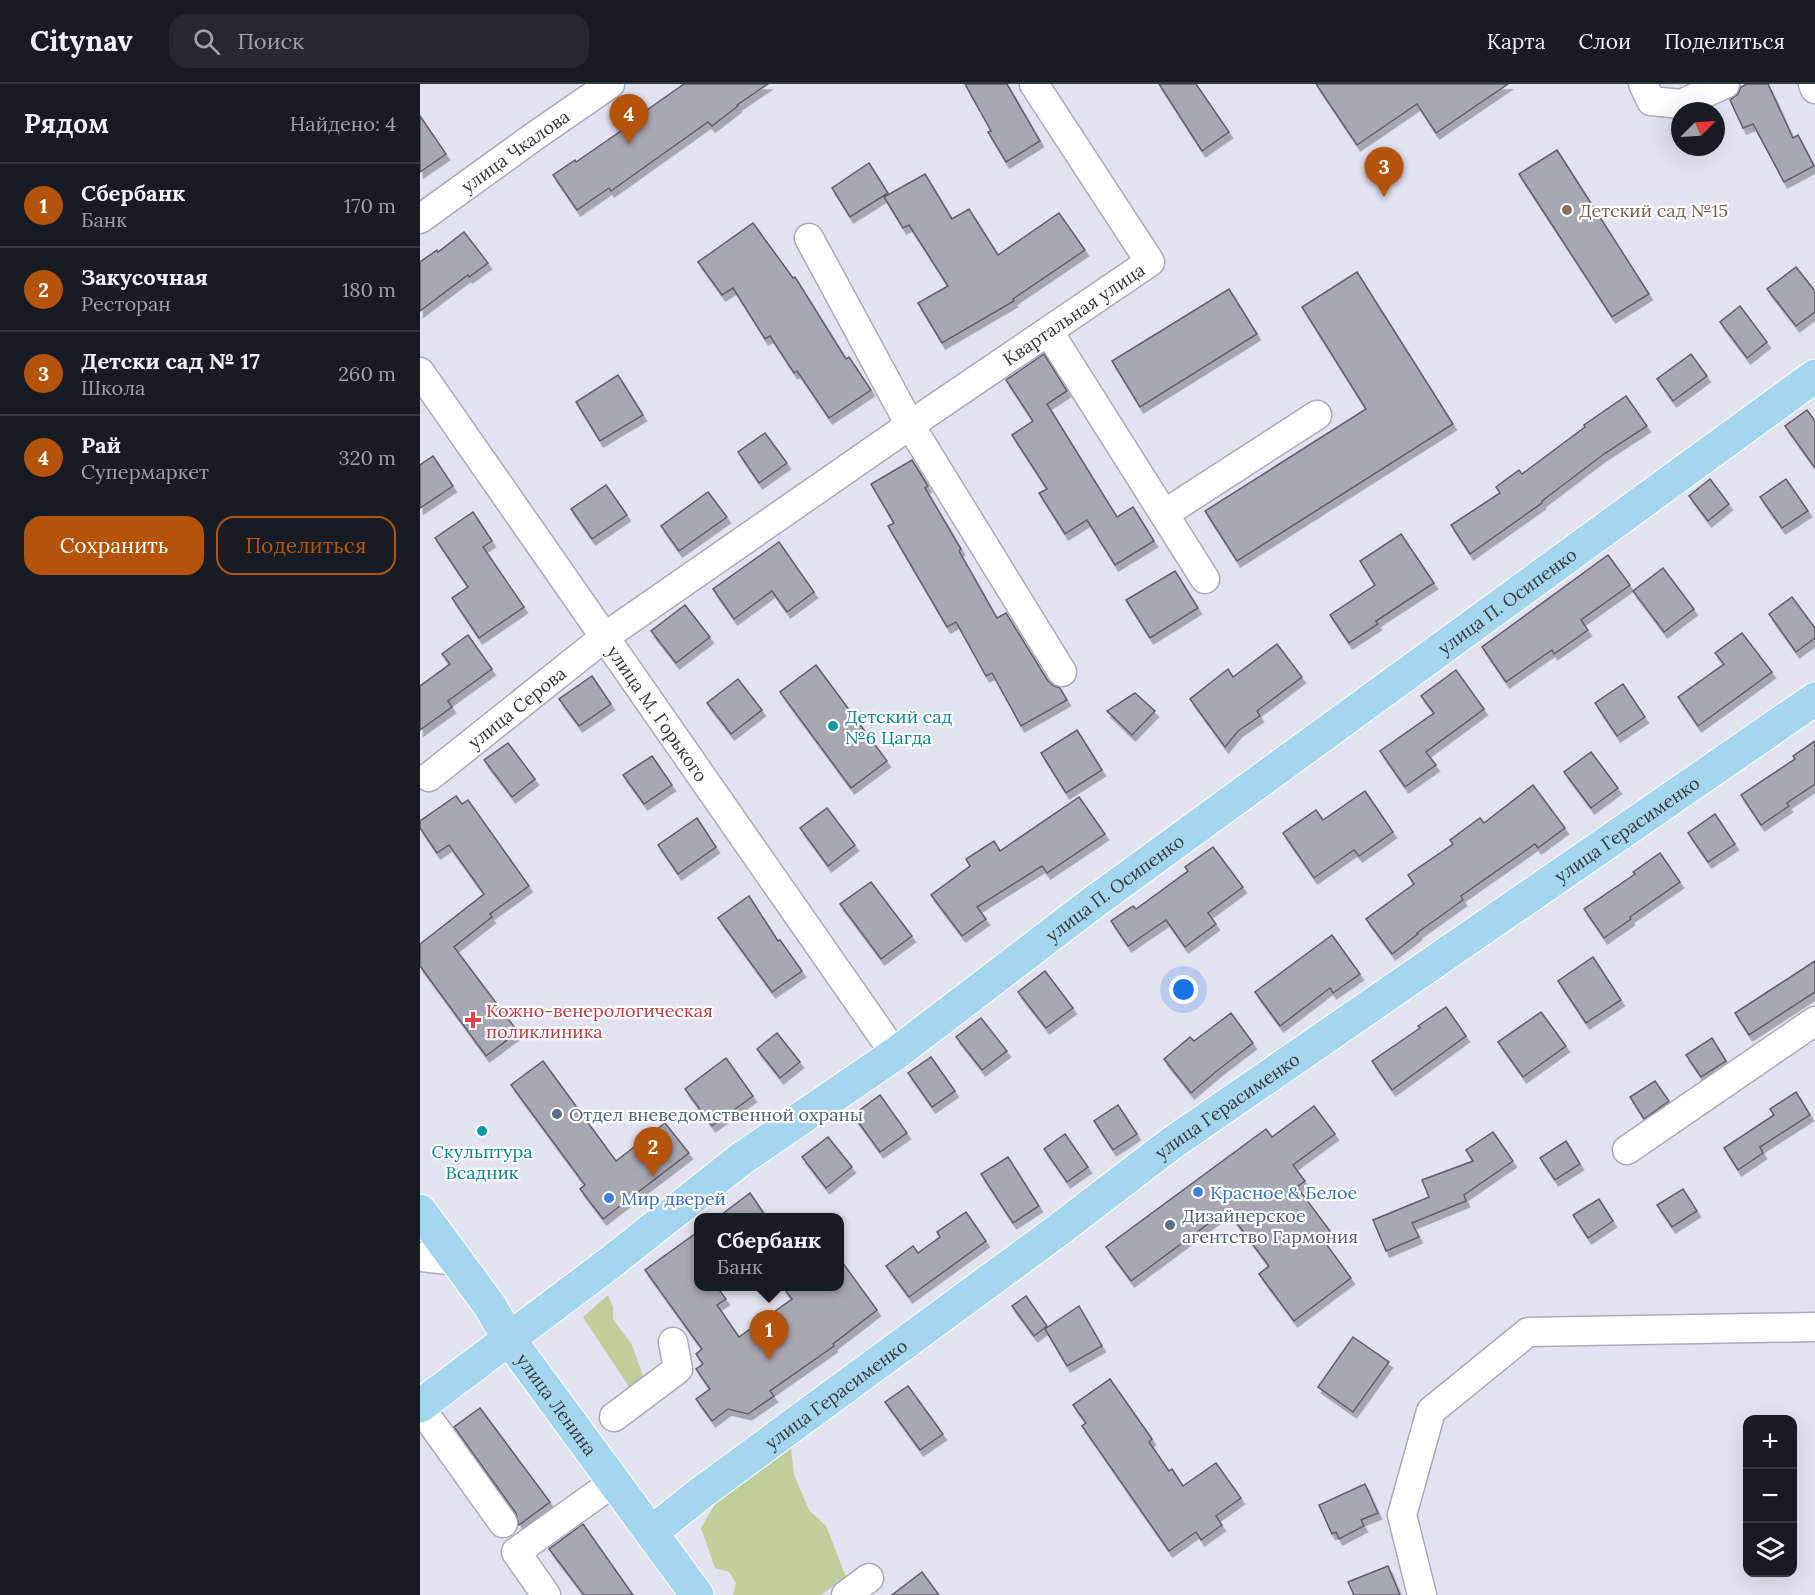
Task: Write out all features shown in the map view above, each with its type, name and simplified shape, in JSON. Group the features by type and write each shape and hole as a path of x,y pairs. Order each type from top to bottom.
{"main road":[{"name":"улица П. Осипенко","path":"420,1406 611,1262 741,1159 894,1054 1094,902 1812,385"},
{"name":"улица Герасименко","path":"652,1532 701,1493 1058,1231 1172,1143 1815,699"},
{"name":"улица Ленина","path":"420,1211 490,1306 509,1339 697,1595"}],"street":[{"name":"улица Чкалова","path":"420,219 610,84"},
{"name":"Квартальная улица","path":"606,636 1150,262 1034,84"},
{"path":"1643,84 1651,101 1681,104 1725,84"},
{"path":"1813,84 1815,88"},
{"path":"809,238 910,425 1062,672"},
{"path":"1048,332 1205,579"},
{"name":"улица М. Горького","path":"420,372 606,636 894,1054"},
{"path":"1164,514 1317,415"},
{"name":"улица Серова","path":"429,777 606,636"},
{"path":"1627,1150 1815,1021"},
{"path":"420,1257 457,1261"},
{"path":"1422,1595 1402,1515 1431,1411 1528,1332 1815,1327"},
{"path":"614,1417 678,1370 673,1342"},
{"path":"420,1406 503,1522"},
{"path":"546,1595 516,1552 614,1482"},
{"path":"846,1595 869,1578"}],"green space":[{"path":"608,1295 613,1307 613,1319 632,1345 644,1379 633,1393 583,1317"},
{"path":"791,1448 794,1475 809,1510 826,1526 846,1577 821,1595 733,1595 736,1583 729,1572 715,1568 701,1528 719,1497"}],"building":[{"path":"684,84 768,84 737,105 712,126 708,122 611,191 609,188 577,210 553,175 575,160 576,162 641,117 640,115"},
{"path":"965,84 1007,84 1040,141 1006,162 988,132 991,131"},
{"path":"1159,84 1196,84 1229,132 1202,151"},
{"path":"1316,84 1508,84 1436,133 1417,104 1357,145"},
{"path":"1747,84 1768,84 1793,138 1798,135 1814,166 1784,182 1753,124 1743,128 1730,100 1738,94 1741,87"},
{"path":"420,116 446,154 420,172"},
{"name":"Детский сад №15","path":"1557,150 1649,294 1612,317 1519,174"},
{"path":"869,163 888,193 850,217 832,188"},
{"path":"925,174 952,219 969,209 998,255 1059,213 1085,250 1013,299 1014,301 942,343 918,303 948,286 909,225 903,228 884,197"},
{"path":"753,223 793,278 795,277 846,359 849,357 871,390 829,418 797,371 794,373 770,336 765,339 733,288 722,295 698,262"},
{"path":"464,232 488,263 420,311 420,262 437,250 438,252"},
{"path":"1796,267 1815,291 1815,312 1796,326 1767,289"},
{"path":"1357,272 1453,424 1237,561 1205,511 1366,409 1302,307"},
{"path":"1229,289 1257,334 1140,407 1112,361"},
{"path":"1740,306 1767,342 1747,358 1720,322"},
{"path":"1044,354 1067,391 1047,404 1117,517 1133,507 1154,541 1115,565 1087,520 1065,534 1039,493 1047,489 1012,435 1033,421 1006,380"},
{"path":"1691,354 1707,376 1673,401 1657,379"},
{"path":"618,375 643,415 600,441 576,402"},
{"path":"1626,396 1647,426 1604,454 1542,503 1470,554 1451,525 1500,493 1496,487 1519,470 1522,474 1585,427 1584,425"},
{"path":"1807,410 1815,421 1815,468 1785,426"},
{"path":"765,433 787,463 759,483 738,452"},
{"path":"433,456 453,486 420,508 420,465"},
{"path":"912,460 928,486 925,488 961,549 959,551 997,618 1006,613 1048,681 1060,688 1067,700 1021,726 992,673 986,676 956,622 947,627 888,526 894,523 871,484"},
{"path":"1710,479 1729,504 1708,521 1689,496"},
{"path":"1786,479 1808,511 1782,528 1760,497"},
{"path":"606,485 627,515 592,539 571,509"},
{"path":"708,492 727,517 679,551 661,526"},
{"path":"473,512 492,541 483,547 524,607 479,638 452,598 468,587 435,538"},
{"path":"1401,534 1434,583 1376,621 1378,624 1349,643 1330,615 1375,585 1360,561"},
{"path":"779,542 814,592 787,612 772,591 734,619 713,589"},
{"path":"1608,555 1630,585 1581,620 1588,630 1554,654 1552,650 1506,682 1482,647"},
{"path":"1663,568 1694,609 1664,632 1633,591"},
{"path":"1175,571 1198,608 1150,638 1126,600"},
{"path":"1792,597 1815,628 1815,638 1796,652 1769,614"},
{"path":"685,605 710,637 676,663 651,631"},
{"path":"1742,633 1772,672 1698,726 1678,697 1724,664 1715,653"},
{"path":"468,635 492,669 448,701 452,707 420,730 420,686 450,664 442,654"},
{"path":"1277,644 1302,677 1257,711 1260,716 1238,731 1225,747 1190,699 1228,669 1233,677"},
{"name":"Детский сад №6 Цагда","path":"816,665 887,761 851,788 780,692"},
{"path":"1456,670 1484,709 1426,752 1436,765 1405,787 1380,751 1434,713 1421,696"},
{"path":"592,676 611,704 579,726 559,699"},
{"path":"738,679 762,710 731,734 707,703"},
{"path":"1623,684 1645,717 1617,736 1595,703"},
{"path":"1135,693 1155,711 1132,735 1107,711"},
{"path":"1077,730 1102,770 1066,793 1041,753"},
{"path":"1815,741 1815,784 1761,825 1741,795 1795,759 1793,756"},
{"path":"508,743 535,779 512,797 484,760"},
{"path":"1591,752 1618,788 1591,808 1564,772"},
{"path":"652,756 672,785 644,804 623,775"},
{"path":"1533,785 1565,828 1538,848 1535,844 1461,896 1463,900 1392,954 1366,919 1414,884 1408,875 1453,844 1450,840 1480,818 1484,823"},
{"path":"1365,791 1393,832 1359,856 1354,850 1314,878 1283,833 1316,810 1323,820"},
{"path":"456,796 462,804 468,800 529,886 490,914 492,917 454,947 518,1032 486,1056 420,966 420,944 484,894 449,845 437,853 420,828 420,821"},
{"path":"1079,797 1105,834 1047,873 1042,866 977,907 986,919 962,936 931,895 970,866 966,859 994,841 1000,851"},
{"path":"827,808 855,845 828,866 800,828"},
{"path":"1715,814 1735,844 1708,862 1688,833"},
{"path":"697,818 716,847 678,874 658,845"},
{"path":"1213,847 1243,887 1208,913 1216,924 1185,947 1166,920 1128,946 1111,921 1133,906 1136,909 1188,871 1185,867"},
{"path":"1660,853 1680,882 1604,938 1584,909 1635,874 1633,872"},
{"path":"871,882 912,936 881,959 840,904"},
{"path":"749,896 778,941 780,940 802,971 772,992 718,918"},
{"path":"1332,935 1360,974 1333,993 1330,988 1280,1026 1255,992"},
{"path":"1593,957 1621,1000 1586,1023 1558,981"},
{"path":"1815,961 1815,992 1749,1035 1735,1013"},
{"path":"1045,971 1073,1008 1046,1028 1018,992"},
{"path":"1446,1007 1466,1036 1392,1090 1372,1061"},
{"path":"1541,1012 1566,1046 1523,1077 1498,1042"},
{"path":"1231,1013 1253,1043 1191,1093 1164,1059 1190,1037 1194,1041"},
{"path":"981,1018 1007,1051 982,1070 956,1037"},
{"path":"777,1033 800,1062 780,1078 757,1049"},
{"path":"1712,1038 1726,1061 1701,1077 1686,1055"},
{"path":"931,1057 955,1091 932,1107 908,1073"},
{"path":"726,1058 753,1096 712,1126 685,1089"},
{"path":"543,1061 616,1161 665,1123 689,1153 603,1219 580,1189 585,1185 511,1085"},
{"path":"1655,1081 1669,1101 1644,1119 1630,1097"},
{"path":"1796,1092 1810,1115 1760,1147 1763,1153 1738,1170 1724,1148 1774,1115 1770,1109"},
{"path":"880,1095 907,1133 880,1152 853,1115"},
{"path":"1118,1105 1137,1134 1113,1150 1094,1121"},
{"path":"1314,1106 1335,1134 1293,1165 1305,1181 1297,1187 1330,1231 1321,1237 1351,1278 1294,1321 1259,1274 1269,1266 1227,1210 1131,1281 1106,1247 1266,1129 1272,1137"},
{"path":"1493,1132 1513,1161 1464,1195 1466,1201 1412,1223 1419,1237 1386,1251 1373,1220 1429,1197 1422,1180 1473,1161 1466,1150"},
{"path":"1065,1134 1088,1167 1067,1182 1044,1149"},
{"path":"828,1137 852,1167 826,1188 802,1157"},
{"path":"1566,1141 1580,1164 1555,1180 1540,1158"},
{"path":"1008,1157 1039,1206 1013,1223 981,1174"},
{"path":"1683,1189 1697,1211 1672,1227 1657,1205"},
{"path":"750,1193 764,1213 724,1213"},
{"path":"1599,1199 1613,1221 1588,1238 1573,1215"},
{"path":"966,1212 986,1241 909,1297 886,1266 913,1246 918,1253 940,1237 937,1232"},
{"path":"694,1235 694,1291 720,1291 726,1299 717,1305 739,1337 792,1299 786,1291 844,1291 844,1265 877,1310 833,1344 834,1346 770,1391 774,1396 748,1414 728,1409 712,1421 696,1399 710,1389 696,1369 703,1364 696,1354 702,1349 645,1270"},
{"path":"1026,1296 1047,1326 1034,1336 1012,1306"},
{"path":"1079,1306 1102,1346 1067,1366 1045,1329"},
{"path":"1353,1337 1389,1362 1353,1412 1318,1387"},
{"path":"1110,1379 1152,1439 1149,1442 1169,1471 1172,1469 1183,1486 1216,1463 1241,1498 1216,1516 1222,1525 1201,1540 1196,1532 1169,1551 1082,1426 1086,1423 1073,1405"},
{"path":"908,1386 943,1434 920,1450 885,1402"},
{"path":"480,1408 550,1502 519,1525 516,1513 454,1427"},
{"path":"1365,1484 1378,1513 1361,1520 1364,1526 1339,1539 1336,1532 1332,1534 1319,1505"},
{"path":"583,1524 633,1595 584,1595 549,1549"},
{"path":"1388,1566 1400,1595 1354,1595 1348,1582"},
{"path":"922,1572 939,1595 892,1595"}],"place":[{"name":"Рай","path":"629,144"},
{"name":"Детски сад № 17","path":"1384,197"},
{"name":"Детский сад №15","path":"1567,210"},
{"name":"Детский сад №6 Цагда","path":"833,726"},
{"name":"Кожно-венерологическая поликлиника","path":"473,1020"},
{"name":"Отдел вневедомственной охраны","path":"557,1114"},
{"name":"Скульптура Всадник","path":"482,1131"},
{"name":"Закусoчная","path":"653,1177"},
{"name":"Красное & Белое","path":"1198,1192"},
{"name":"Мир дверей","path":"609,1198"},
{"name":"Дизайнерское агентство Гармония","path":"1170,1225"},
{"name":"Сбербанк","path":"769,1360"}]}
